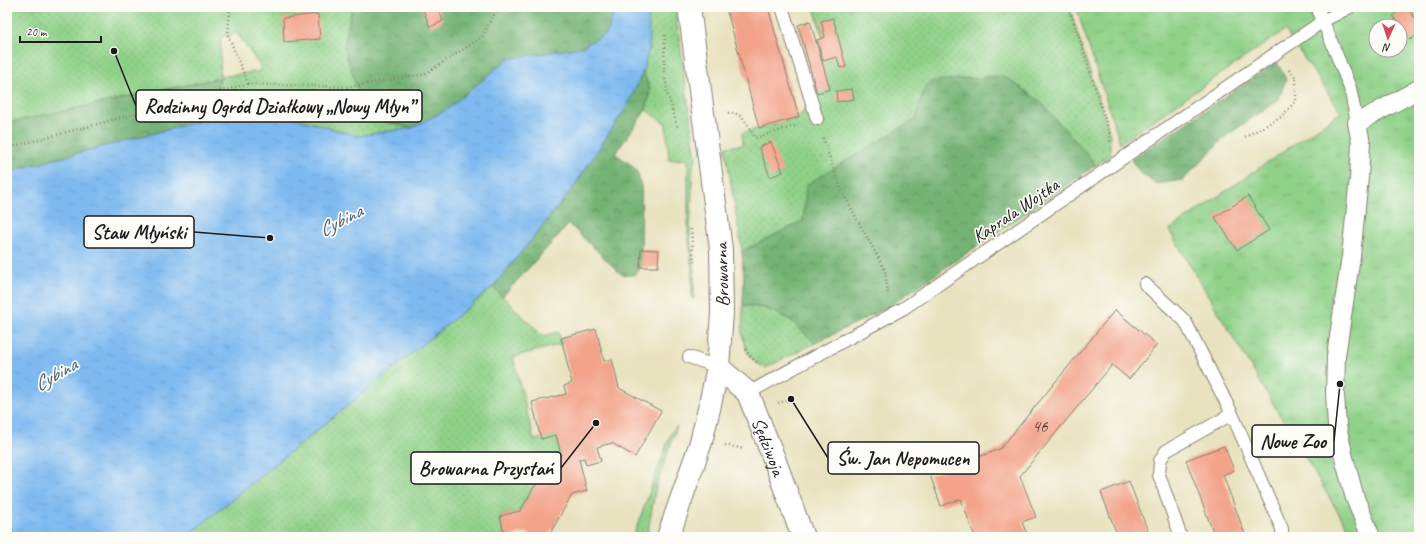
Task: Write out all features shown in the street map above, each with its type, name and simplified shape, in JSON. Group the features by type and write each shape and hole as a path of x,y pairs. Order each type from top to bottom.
{"street":[{"name":"Browarna","path":"668,537 701,442 718,367 722,312 721,249 689,7"},
{"path":"1371,537 1355,498 1344,458 1337,426 1335,394 1336,356 1351,256 1360,178 1361,143 1357,123 1419,89"},
{"name":"Sędziwoja","path":"718,367 748,393 803,537"}],"lane":[{"path":"782,7 817,119"},
{"path":"1317,7 1350,88 1357,123"},
{"name":"Kaprala Wojtka","path":"748,393 904,308 1276,52 1323,22 1350,7"},
{"path":"1145,284 1185,321 1232,414 1282,529 1282,537"},
{"path":"689,357 718,367"},
{"path":"1181,537 1158,474 1160,461 1166,451 1232,414"}],"path":[{"path":"230,7 228,35 248,84"},
{"path":"7,148 248,84 348,87 425,74 482,37 498,7"},
{"path":"1069,7 1110,134 1110,149 1116,163"},
{"path":"665,34 664,72 668,95 678,129"},
{"path":"1245,137 1281,117 1296,101 1296,78 1276,52"},
{"path":"704,117 731,112 742,117 755,138 817,119 841,190 885,270 888,293 885,318"}],"green space":[{"path":"7,7 352,7 344,47 382,121 412,128 357,136 295,118 252,116 196,122 215,102 220,78 7,123","holes":["237,33 260,66 260,71 220,77 221,37"]},
{"path":"352,7 616,7 608,33 582,47 508,59 446,110 412,128 382,121 361,101 344,47"},
{"path":"647,7 675,7 696,159 693,166 690,234 694,269 694,299 692,299 692,269 688,234 688,159 669,160 666,124 646,110 650,90 643,71 649,48"},
{"path":"814,7 1069,7 1110,134 1110,149 1112,154 886,308 765,368 754,361 747,352 742,333 744,279 742,251 725,147 743,145 742,133 799,117 817,93 819,52 826,49"},
{"path":"1076,7 1419,7 1419,537 1353,537 1169,230 1341,112 1285,30 1120,143"},
{"path":"1277,62 1286,79 1278,100 1226,136 1183,180 1155,184 1140,172 1131,160"},
{"path":"643,71 650,90 646,110 615,154 628,162 634,168 638,174 641,186 642,215 639,270 635,274 630,275 620,273 569,224 502,297 493,287 573,188 629,103"},
{"path":"1002,76 1009,79 1041,102 1096,165 886,308 815,343 789,319 767,309 743,305 744,279 742,251 803,221 806,185 916,119 923,92 933,81"},
{"path":"220,78 215,102 196,122 18,169 7,175 7,123"},
{"path":"493,287 543,336 558,332 562,344 513,357 534,440 556,435 561,455 551,458 520,511 500,516 505,537 186,537"},
{"path":"677,426 656,486 647,537 633,537 671,433"}],"water":[{"name":"Cybina","path":"616,7 647,7 648,9 649,49 643,71 629,103 573,188 493,287 186,537 7,537 7,175 18,169 196,122 252,116 295,118 357,136 412,128 446,110 508,59 582,47 607,33"}],"building":[{"path":"422,7 438,7 443,21 430,27"},
{"path":"726,7 768,7 799,117 759,128"},
{"path":"1404,7 1407,7 1419,24 1419,34 1410,40 1408,37 1408,18 1394,18 1393,16"},
{"path":"318,14 320,39 284,42 283,18"},
{"path":"833,18 846,67 840,68 837,57 823,61 817,40 825,37 821,21"},
{"path":"810,21 830,89 817,93 798,25"},
{"path":"852,89 854,99 837,102 836,91"},
{"path":"771,142 783,172 770,177 759,147"},
{"path":"1248,196 1269,230 1237,250 1215,217"},
{"path":"641,249 659,250 658,267 640,267"},
{"path":"1115,310 1157,345 1129,379 1112,365 1020,476 1036,517 1022,522 1028,537 975,537 961,499 941,506 930,475 1000,449"},
{"path":"596,329 604,361 612,359 619,388 661,411 635,457 612,443 597,447 601,461 586,465 584,458 579,459 587,491 572,495 548,537 534,537 525,532 510,537 505,537 500,516 520,511 551,458 561,455 556,435 541,439 532,402 566,394 564,386 572,383 561,338"},
{"path":"1224,446 1234,470 1223,475 1246,537 1215,537 1186,460"},
{"path":"1129,481 1150,537 1118,537 1101,492"}],"place":[{"name":"Rodzinny Ogród Działkowy „Nowy Młyn”","path":"114,51"},
{"name":"Staw Młyński","path":"270,238"},
{"name":"Nowe Zoo","path":"1340,384"},
{"name":"Św. Jan Nepomucen","path":"791,399"},
{"name":"Browarna Przystań","path":"596,423"}]}
